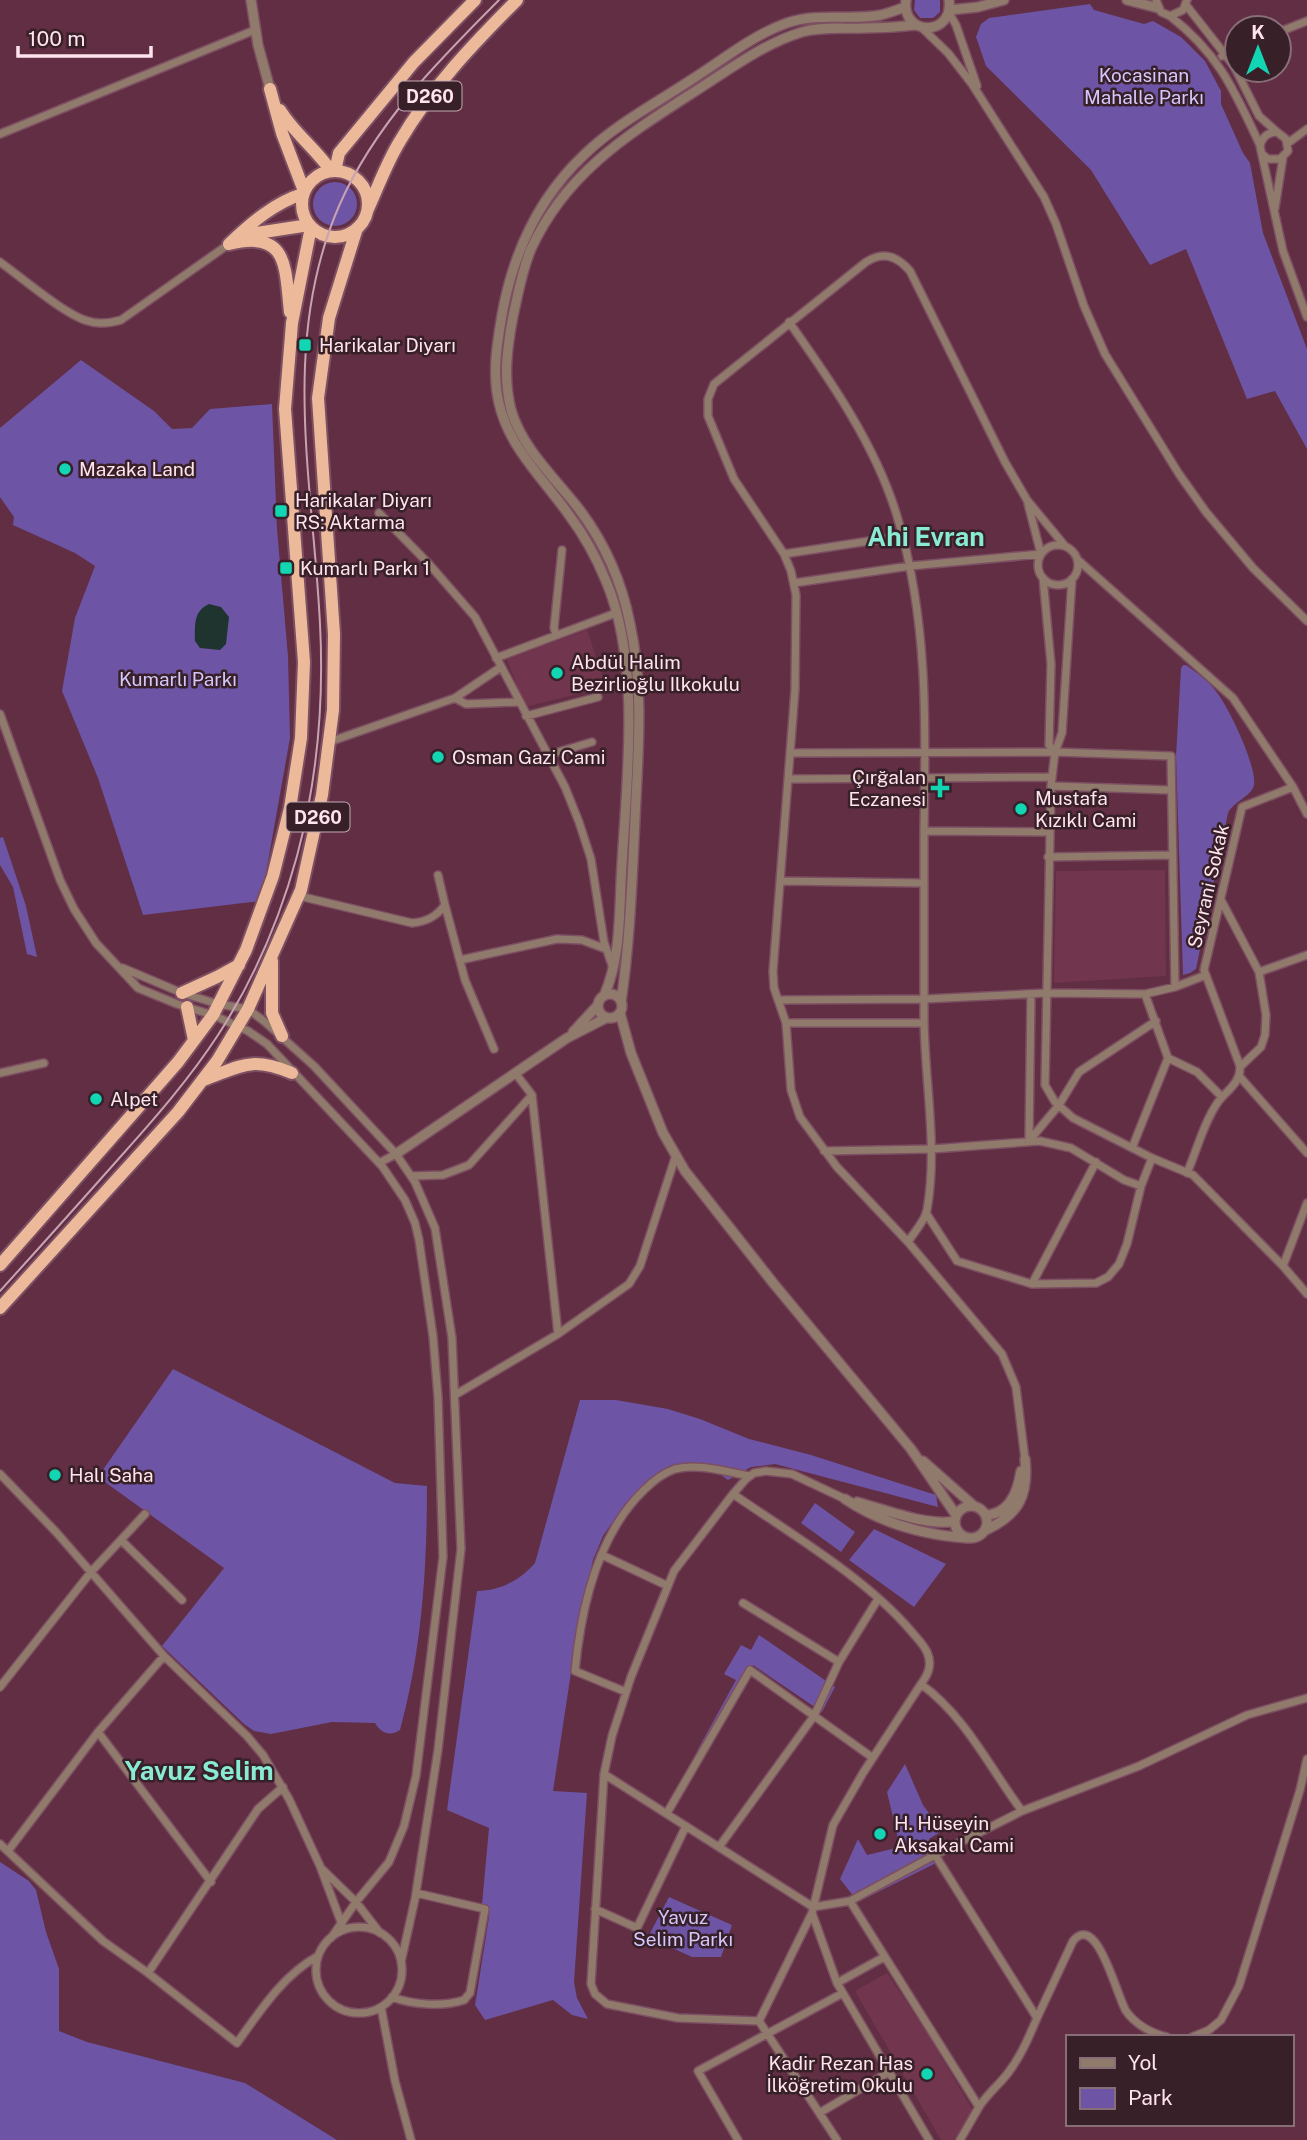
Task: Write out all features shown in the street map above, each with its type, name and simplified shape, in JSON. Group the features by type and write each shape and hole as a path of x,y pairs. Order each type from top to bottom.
{"highway":[{"name":"D260","path":"333,171 339,153 414,62 475,0"},
{"name":"D260","path":"368,209 399,142 427,100 465,52 517,0"},
{"path":"270,89 286,120 333,171"},
{"path":"229,244 268,212 304,193 313,179 333,171 349,174 361,184 367,196 368,209 357,228 347,235 324,235 310,226 303,213 304,193 282,133 270,89"},
{"name":"D260","path":"0,1265 97,1158 194,1040 239,965 273,876 290,808 301,738 304,662 285,409 292,323 310,226"},
{"path":"229,244 257,233 310,226"},
{"name":"D260","path":"0,1308 178,1112 217,1061 248,1009 299,896 322,795 333,710 334,634 318,398 329,318 357,228"},
{"path":"229,244 246,241 261,243 280,254 284,262 292,323"},
{"path":"272,955 272,1013 282,1036"},
{"path":"182,993 239,965"},
{"path":"187,1007 194,1040"},
{"path":"203,1080 250,1063 269,1064 292,1073"}],"street":[{"path":"251,0 261,61 270,89"},
{"path":"949,7 978,7 997,0"},
{"path":"1128,0 1157,4 1192,33 1232,86 1261,150 1283,251 1307,317"},
{"path":"567,1038 604,996 613,968 621,877 629,703 627,669 610,591 589,547 569,514 517,446 503,417 495,369 502,314 512,272 528,232 541,207 585,153 753,40 785,23 810,17 880,15 905,2 908,18 948,53 980,96 1049,208 1063,240 1092,325 1124,387 1179,474 1206,512 1253,568 1307,621"},
{"path":"1170,16 1179,13 1186,3 1223,51"},
{"path":"949,7 945,20 937,26 807,31 785,38 758,52 636,130 595,161 570,186 551,212 530,250 519,284 506,362 512,412 520,432 591,527 620,589 635,648 640,695 628,941 620,1013 646,1092 663,1133 707,1202 911,1449 956,1518 958,1531 967,1538"},
{"path":"949,7 980,96"},
{"path":"0,134 255,30"},
{"path":"1215,60 1223,55"},
{"path":"1243,84 1255,110 1264,122 1281,134 1288,143 1288,150 1283,157 1274,215"},
{"path":"1288,143 1307,129"},
{"path":"1261,150 1265,136 1273,132 1281,134"},
{"path":"1261,150 1272,160 1283,157"},
{"path":"0,262 74,315 86,321 107,323 121,320 229,244"},
{"path":"626,1692 575,1671 585,1609 613,1530 625,1511 662,1475 678,1468 695,1467 750,1476 765,1471 792,1474 859,1508 902,1525 946,1536 967,1538 978,1537 1002,1523 1014,1512 1026,1483 1016,1387 1006,1362 908,1242 805,1127 793,1098 786,1023 774,988 773,971 797,652 794,583 785,554 734,479 708,416 707,405 714,384 871,258 889,256 900,260 910,271 1005,462 1027,500 1065,546 1076,554 1078,560 1078,567 1072,579 1062,733 1060,745 1055,752 1051,781 1045,1084 1059,1105 1073,1118 1152,1158 1193,1175 1307,1294"},
{"path":"789,322 830,382 865,444 888,492 910,566 924,678 924,1023 932,1149 926,1213 908,1242"},
{"path":"1027,500 1041,554 1038,566 1044,578 1048,582 1061,584 1072,579"},
{"path":"379,513 429,564 475,617 565,787 595,877 606,949 613,968"},
{"path":"785,554 902,536"},
{"path":"794,583 910,566 1041,554 1052,546 1065,546"},
{"path":"556,635 554,628 562,550"},
{"path":"1078,560 1233,698 1293,787 1307,814"},
{"path":"1044,578 1051,664 1049,745 1055,752"},
{"path":"610,591 620,589"},
{"path":"496,658 616,613"},
{"path":"329,742 455,698 501,667"},
{"path":"526,716 597,697"},
{"path":"455,698 466,704 519,702"},
{"path":"0,713 66,895 96,943 138,988 187,1007 248,1009 282,1036 314,1066 396,1154 428,1208 438,1238 449,1311 461,1549 438,1750 416,1893 401,1962 401,1977 392,1997 381,2007 367,2012 352,2012 332,2003 322,1992 317,1978 318,1956"},
{"path":"548,755 592,742"},
{"path":"790,753 1055,752 1171,757 1175,987"},
{"path":"789,779 1051,781 1170,790"},
{"name":"Seyrani Sokak","path":"1240,1077 1240,1067 1204,970 1242,807 1293,787"},
{"path":"925,831 1049,832"},
{"path":"1048,857 1172,855"},
{"path":"439,876 465,980 494,1049"},
{"path":"780,881 924,883"},
{"path":"299,896 412,923 431,919 445,905"},
{"path":"1221,900 1259,972 1266,1015 1261,1047 1240,1067"},
{"path":"460,960 557,939 582,940 606,949"},
{"path":"1259,972 1307,955"},
{"path":"0,1844 103,1941 237,2043 269,1999 304,1964 318,1956 342,1927 356,1902 381,1874 401,1836 420,1753 443,1557 438,1397 433,1336 415,1223 405,1200 379,1163 267,1044 215,1009 121,968"},
{"path":"778,1000 925,999 1046,993 1145,994 1175,987 1206,975"},
{"path":"1132,1148 1168,1058 1145,994"},
{"path":"1029,1141 1031,995"},
{"path":"604,996 616,996 621,1002"},
{"path":"598,1005 599,1013 606,1018"},
{"path":"379,1163 567,1038 620,1013"},
{"path":"1029,1141 1059,1105 1079,1072 1156,1021"},
{"path":"786,1023 924,1023"},
{"path":"1168,1058 1197,1072 1222,1097"},
{"path":"0,1073 44,1063"},
{"path":"516,1074 532,1095 558,1334"},
{"path":"1187,1173 1214,1109 1240,1077 1307,1153"},
{"path":"411,1176 443,1175 469,1165 532,1095"},
{"path":"824,1151 932,1149 1029,1141 1061,1145 1096,1162 1124,1180 1141,1186"},
{"path":"455,1395 558,1334 620,1293 640,1266 676,1155"},
{"path":"926,1213 957,1261 1032,1284 1096,1283 1112,1274 1119,1264 1127,1244 1141,1186 1152,1158"},
{"path":"1032,1284 1096,1162"},
{"path":"1283,1266 1307,1203"},
{"path":"911,1449 986,1515 1000,1512 1016,1493 1024,1459"},
{"path":"0,1474 44,1518 164,1656 247,1736 263,1755 283,1787 320,1866 342,1927"},
{"path":"750,1476 674,1571 626,1692 604,1774 590,1980 602,2001 678,2018 759,2021 837,2140"},
{"path":"733,1494 844,1572 895,1613 927,1652 929,1668 833,1825 813,1910 759,2021"},
{"path":"845,1499 945,1523 956,1518 964,1507 974,1506"},
{"path":"0,1687 91,1572 145,1514"},
{"path":"986,1515 986,1530"},
{"path":"121,1539 182,1600"},
{"path":"602,1555 668,1586"},
{"path":"719,1847 814,1716 839,1662 878,1599"},
{"path":"743,1603 839,1662"},
{"path":"8,1851 98,1732 164,1656"},
{"path":"667,1813 750,1670 873,1758"},
{"path":"921,1684 960,1720 1022,1811"},
{"path":"813,1910 850,1901 1022,1811 1139,1766 1247,1715 1307,1698"},
{"path":"98,1732 211,1882"},
{"path":"1197,2035 1221,2021 1239,1986 1300,1790 1307,1759"},
{"path":"604,1774 813,1910 837,1983 929,2140"},
{"path":"148,1973 258,1810 283,1787"},
{"path":"595,1909 637,1928 686,1826"},
{"path":"935,1855 1037,2018"},
{"path":"320,1866 396,1948 401,1962"},
{"path":"392,1997 407,2003 449,2003 464,2000 470,1993 485,1909 416,1893"},
{"path":"850,1901 979,2107"},
{"path":"342,1927 366,1928 380,1933"},
{"path":"960,2140 985,2097 1017,2061 1077,1936 1086,1934 1094,1939 1125,2010 1145,2028 1162,2035"},
{"path":"837,1983 884,1956"},
{"path":"738,2140 698,2071 843,1993"},
{"path":"381,2007 395,2081 411,2140"},
{"path":"821,2112 889,2072"}],"shaded area":[{"path":"209,604 221,607 229,617 226,644 220,650 200,648 195,641 198,615"},
{"name":"Abdül Halim Bezirlioğlu Ilkokulu","path":"587,630 606,687 525,707 507,659"},
{"path":"1165,870 1166,976 1054,983 1056,871"},
{"name":"Kadir Rezan Has İlköğretim Okulu","path":"887,1973 927,2033 975,2114 965,2140 941,2140 855,1991"}],"green space":[{"path":"915,0 940,0 940,12 933,18 920,18 914,10"},
{"name":"Kocasinan Mahalle Parkı","path":"1090,4 1094,10 1144,24 1153,21 1181,37 1205,61 1221,91 1221,104 1250,163 1263,233 1307,349 1307,449 1275,391 1247,399 1186,249 1150,265 1091,170 986,66 976,37 981,24 989,18"},
{"path":"335,182 344,183 351,188 356,195 356,213 351,220 344,225 335,226 326,225 319,220 314,213 313,204 314,195 319,188 326,183"},
{"name":"Kumarlı Parkı","path":"81,360 154,411 172,429 192,428 210,409 272,404 277,529 288,656 290,738 261,901 143,915 98,778 62,691 75,618 95,566 75,553 13,525 14,517 0,497 0,428"},
{"path":"1183,665 1208,683 1227,708 1251,764 1254,785 1228,813 1196,969 1183,975 1176,756"},
{"path":"3,837 26,906 37,957 27,954 13,887 0,865 0,838"},
{"path":"173,1369 395,1483 427,1486 422,1609 414,1670 400,1730 389,1733 375,1723 332,1722 271,1734 254,1731 162,1646 224,1568 98,1477"},
{"path":"580,1400 616,1400 668,1409 749,1439 811,1455 936,1495 938,1507 775,1464 751,1467 728,1480 710,1467 675,1471 643,1487 625,1504 603,1536 593,1560 577,1633 553,1791 587,1793 574,1982 577,1998 588,2019 572,2015 553,2000 485,2020 475,2005 489,1917 488,1907 482,1904 489,1828 447,1810 477,1591 494,1589 509,1583 523,1575 535,1563"},
{"path":"815,1503 855,1532 841,1552 801,1523"},
{"path":"874,1529 946,1564 914,1607 849,1560"},
{"path":"759,1635 835,1687 822,1712 753,1665 703,1755 697,1751 736,1680 724,1674 741,1645 751,1650"},
{"path":"905,1764 923,1805 942,1831 929,1839 942,1860 858,1902 840,1879 858,1839 867,1855 900,1847 887,1792"},
{"path":"0,1862 29,1881 36,1890 46,1932 59,1969 59,2031 87,2042 245,2083 337,2140 0,2140"},
{"name":"Yavuz Selim Parkı","path":"669,1897 732,1925 721,1957 692,1957 648,1937"}],"tram line":[{"path":"0,1291 196,1067 243,993 274,926 304,828 318,741 321,653 307,465 305,361 310,309 321,257 339,206 370,148 409,96 499,0"}],"place":[{"name":"Harikalar Diyarı","path":"305,345"},
{"name":"Mazaka Land","path":"65,469"},
{"name":"Harikalar Diyarı RS: Aktarma","path":"281,511"},
{"name":"Kumarlı Parkı 1","path":"286,568"},
{"name":"Abdül Halim Bezirlioğlu Ilkokulu","path":"557,673"},
{"name":"Osman Gazi Cami","path":"438,757"},
{"name":"Çırğalan Eczanesi","path":"940,788"},
{"name":"Mustafa Kızıklı Cami","path":"1021,809"},
{"name":"Alpet","path":"96,1099"},
{"name":"Halı Saha","path":"55,1475"},
{"name":"H. Hüseyin Aksakal Cami","path":"880,1834"},
{"name":"Kadir Rezan Has İlköğretim Okulu","path":"927,2074"}],"district":[{"name":"Ahi Evran","path":"926,536"},
{"name":"Yavuz Selim","path":"199,1770"}]}
